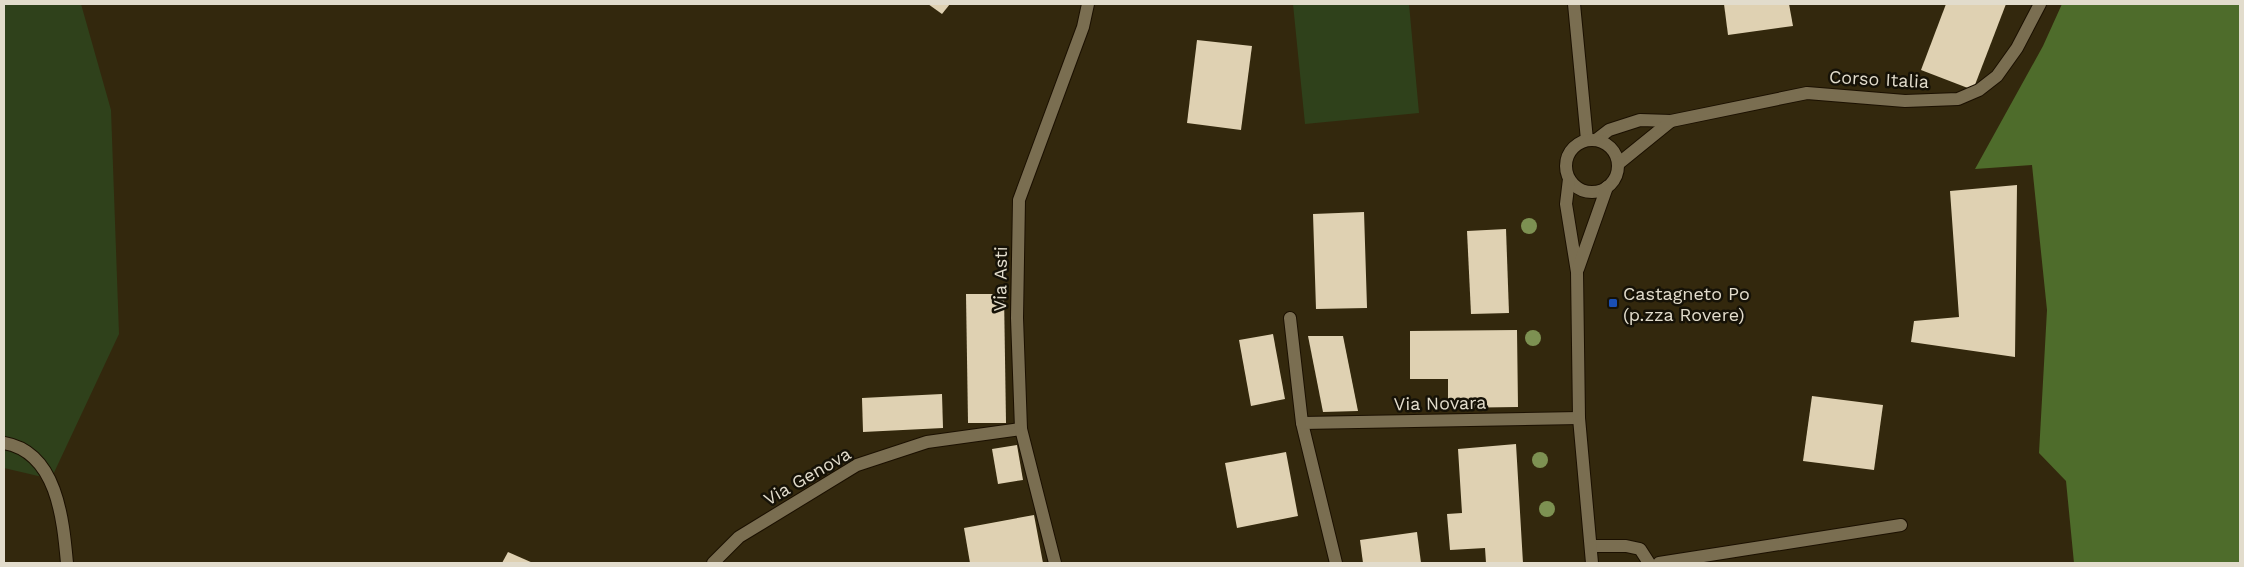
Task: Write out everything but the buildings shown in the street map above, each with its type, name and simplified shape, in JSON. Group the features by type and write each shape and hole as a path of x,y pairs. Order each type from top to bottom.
{"street":[{"name":"Via Asti","path":"1055,563 1021,429 1017,318 1019,200 1083,27 1088,4"},
{"path":"1574,4 1591,140"},
{"name":"Corso Italia","path":"1591,140 1609,130 1640,120 1671,121 1807,93 1905,101 1958,98 1979,90 1997,76 2017,48 2040,4"},
{"name":"Corso Italia","path":"1618,164 1671,121"},
{"path":"1577,272 1607,187 1613,180 1618,164 1610,148 1591,140 1573,148 1568,155 1566,172 1575,186 1590,192 1607,187"},
{"path":"1569,179 1566,204 1577,272 1579,418 1592,563"},
{"path":"1290,318 1302,423 1336,563"},
{"name":"Via Novara","path":"1302,423 1579,418"},
{"name":"Via Genova","path":"713,563 739,537 857,465 927,442 1021,429"},
{"path":"4,443 14,444 40,462 62,514 67,563"},
{"path":"1658,563 1901,525"},
{"path":"1591,546 1626,546 1640,549 1649,563"}],"green space":[{"path":"4,4 81,4 111,110 119,334 51,479 4,468"},
{"path":"1293,4 1409,4 1419,113 1305,124"},
{"path":"2062,4 2240,4 2240,563 2074,563 2066,481 2039,453 2047,310 2032,165 1975,169 2043,46"}],"place":[{"name":"Castagneto Po (p.zza Rovere)","path":"1613,303"}]}
